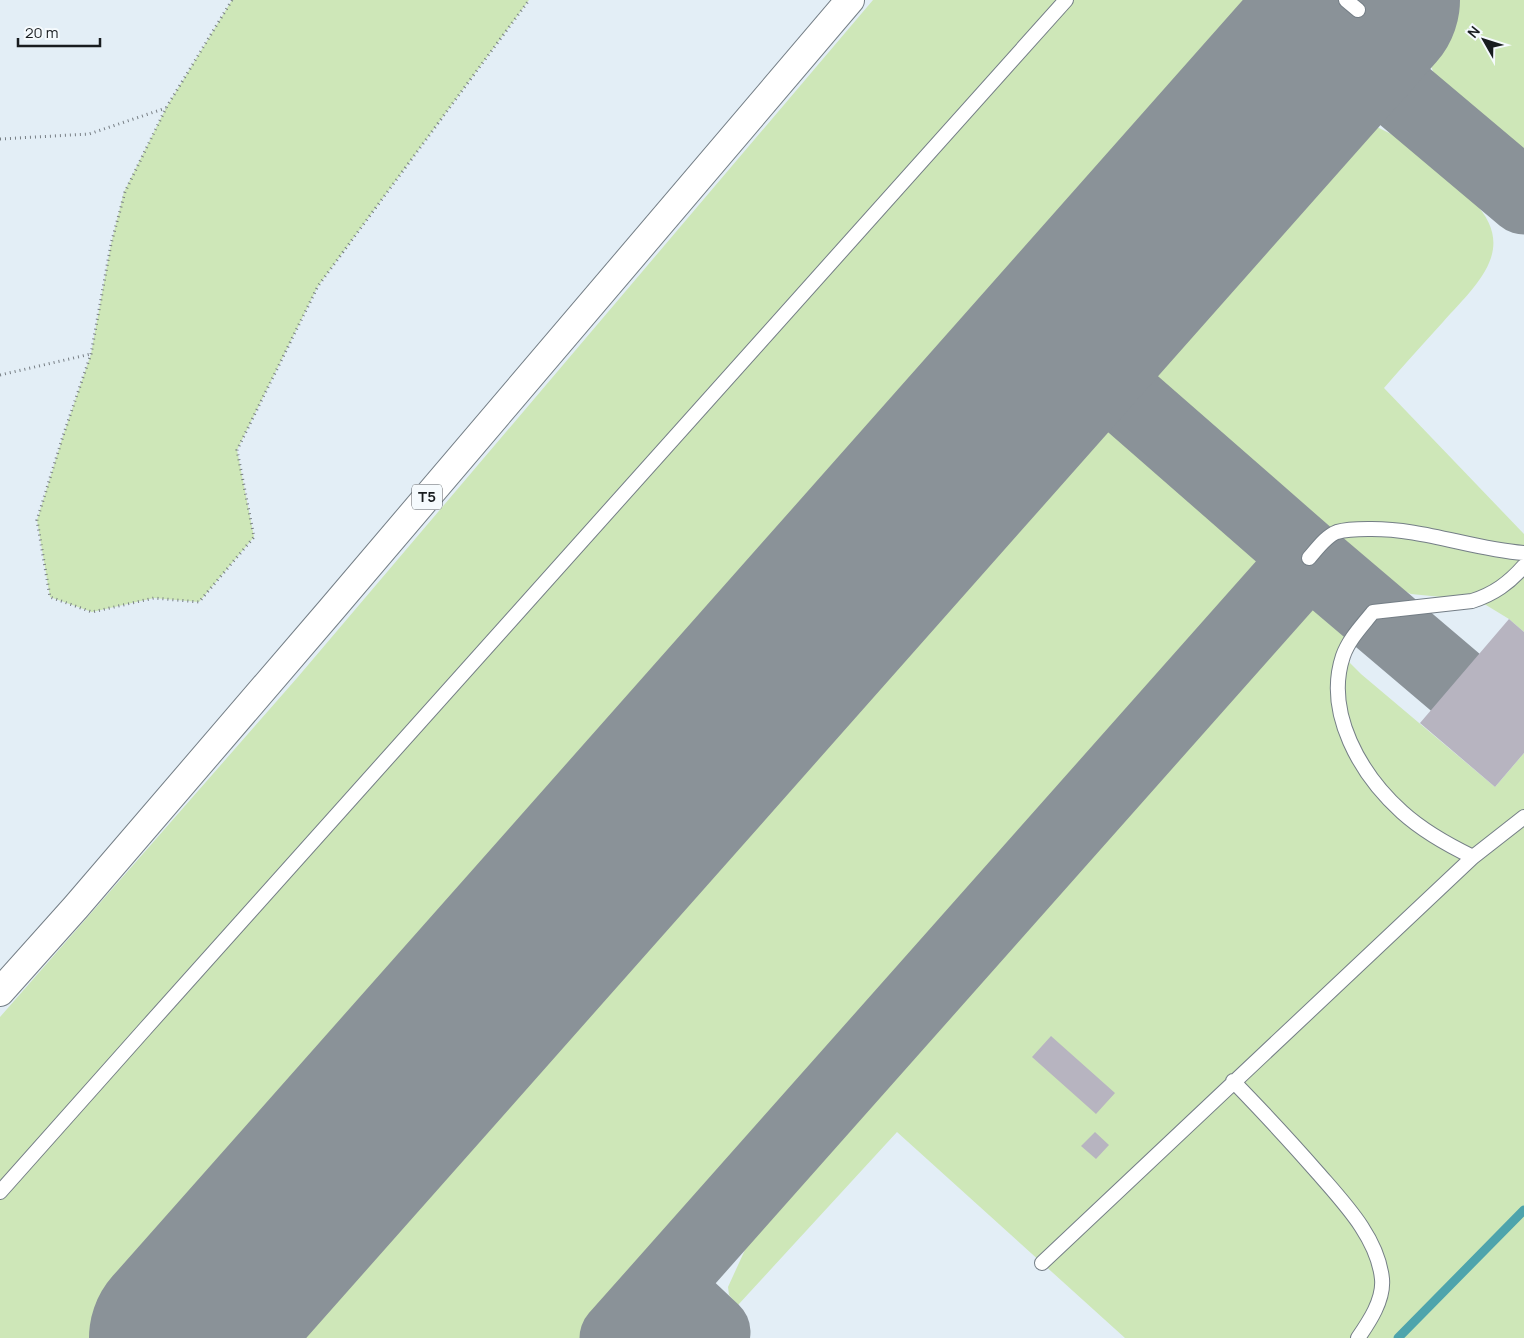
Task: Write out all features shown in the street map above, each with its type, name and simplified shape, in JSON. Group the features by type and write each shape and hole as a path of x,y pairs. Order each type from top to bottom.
{"highway":[{"name":"T5","path":"0,992 76,907 325,617 850,0"}],"lane":[{"path":"0,1192 1066,0"},
{"path":"1346,0 1358,10"},
{"path":"1309,558 1324,541 1338,531 1366,529 1413,532 1498,550 1524,553"},
{"path":"1473,857 1446,844 1418,824 1398,808 1374,783 1359,759 1344,727 1339,708 1340,672 1343,656 1352,638 1373,612 1484,597 1506,585 1524,566"},
{"path":"1042,1263 1233,1081 1473,857 1524,816"},
{"path":"1233,1081 1296,1147 1342,1201 1362,1228 1373,1248 1382,1281 1380,1295 1373,1312 1358,1338"}],"path":[{"path":"232,0 166,108 124,192 111,244 91,354 37,520 50,597 92,612 154,598 199,602 254,537 237,450 318,286 529,0"},
{"path":"0,139 89,134 166,108"},
{"path":"0,375 91,354"}],"green space":[{"path":"232,0 529,0 318,286 237,450 254,537 199,602 154,598 92,612 50,597 37,520 91,354 111,244 124,192 166,108"},
{"path":"873,0 1281,0 95,1338 0,1338 0,1017 297,678"},
{"path":"1449,0 1524,0 1524,154 1446,91 1435,77 1429,60 1432,20"},
{"path":"1359,126 1375,126 1404,142 1472,200 1486,217 1492,234 1493,250 1488,265 1480,279 1469,294 1384,388 1524,534 1524,632 1509,619 1486,605 1472,600 1411,594 1396,587 1331,535 1177,401 1164,389 1150,364 1144,345 1323,143 1340,132"},
{"path":"1083,414 1117,435 1271,570 1262,587 596,1338 265,1338"},
{"path":"1301,594 1352,638 1343,656 1361,674 1495,787 1524,753 1524,1338 1125,1338 897,1132 738,1305 729,1295 728,1287 771,1193 1285,606"}],"building":[{"path":"1509,619 1524,632 1524,753 1495,787 1420,723"},
{"path":"1051,1036 1115,1093 1096,1114 1032,1057"},
{"path":"1095,1132 1109,1145 1096,1159 1081,1146"}],"waterway":[{"path":"1398,1338 1524,1210"}],"taxiway":[{"path":"1334,37 1524,197"},
{"path":"1063,343 1309,558 1455,682"},
{"path":"617,1338 1309,558"},
{"path":"664,1286 713,1332"}],"runway":[{"path":"182,1338 1367,0"}]}
